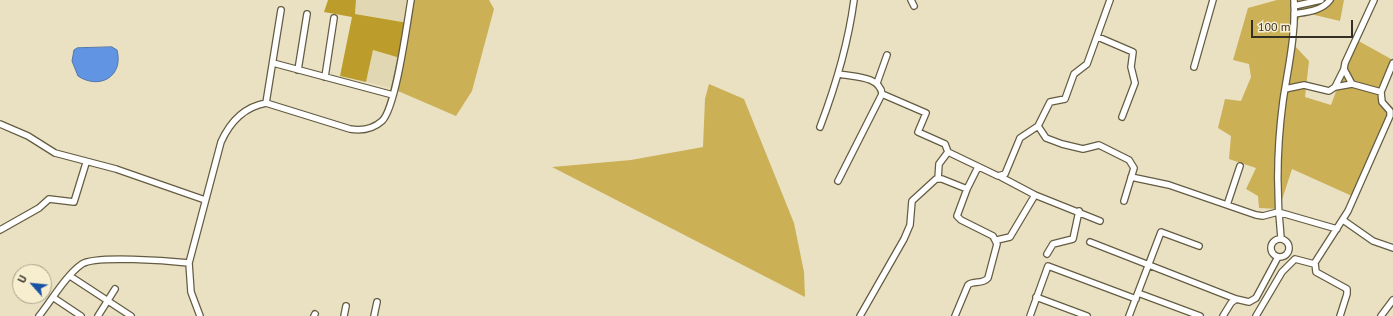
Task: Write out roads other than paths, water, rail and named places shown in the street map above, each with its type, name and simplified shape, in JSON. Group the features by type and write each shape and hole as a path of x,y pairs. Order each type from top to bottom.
{"street":[{"path":"200,316 191,292 189,263 221,142 226,131 244,111 266,103 350,129 363,130 376,126 383,121 387,114 398,78 411,0"},
{"path":"820,127 839,74 849,36 854,0"},
{"path":"911,0 914,6"},
{"path":"1001,177 1005,174 1020,138 1038,126 1050,102 1065,100 1073,76 1086,66 1098,37 1110,0"},
{"path":"1194,67 1213,0"},
{"path":"1281,238 1274,240 1271,246 1272,253 1278,257 1284,256 1289,249 1288,243 1281,238 1278,212 1277,168 1294,14 1294,0"},
{"path":"1294,6 1321,0"},
{"path":"1294,14 1325,6 1330,0"},
{"path":"1335,87 1374,0"},
{"path":"266,103 281,10"},
{"path":"298,70 307,14"},
{"path":"325,77 334,18"},
{"path":"1098,37 1133,52 1131,67 1135,82 1122,118"},
{"path":"877,82 887,55"},
{"path":"273,63 393,95"},
{"path":"1340,316 1347,294 1347,288 1316,272 1315,263 1343,220 1392,114 1382,102 1381,92 1393,63"},
{"path":"1344,69 1352,84"},
{"path":"838,181 882,94 882,88 877,82 839,74"},
{"path":"1285,89 1304,85 1329,91 1335,87 1352,84 1381,92"},
{"path":"882,94 925,112 925,116 918,132 945,144 948,152 1035,195 1100,221"},
{"path":"0,124 28,136 55,153 116,170 206,200"},
{"path":"1038,126 1046,138 1082,149 1099,145 1133,163 1134,168 1124,201"},
{"path":"860,316 906,234 910,225 911,205 913,200 938,179 939,164 948,152"},
{"path":"0,230 39,208 49,199 74,201 86,162"},
{"path":"1227,204 1240,166"},
{"path":"978,167 957,216 961,220 993,236 997,240"},
{"path":"1131,177 1156,181 1259,216 1278,212 1337,229"},
{"path":"938,179 967,190"},
{"path":"997,240 1010,237 1035,195"},
{"path":"1047,254 1053,244 1073,239 1079,212"},
{"path":"1343,220 1373,241 1393,248"},
{"path":"1130,316 1161,232 1198,246"},
{"path":"954,316 968,285 972,282 984,282 988,278 997,240"},
{"path":"1090,242 1236,299 1249,302 1256,298 1278,257"},
{"path":"39,316 70,276 82,264 92,261 132,259 189,263"},
{"path":"1256,316 1282,272 1293,259 1315,263"},
{"path":"1030,316 1048,266 1200,316"},
{"path":"70,276 131,316"},
{"path":"98,316 115,290"},
{"path":"1036,297 1087,316"},
{"path":"54,298 81,316"},
{"path":"1223,316 1231,303 1236,299"},
{"path":"1381,316 1393,300"},
{"path":"374,316 377,302"},
{"path":"344,316 346,306"}],"water":[{"path":"112,47 117,50 118,59 117,67 113,74 101,81 94,82 78,76 72,61 74,50 77,48"}]}
